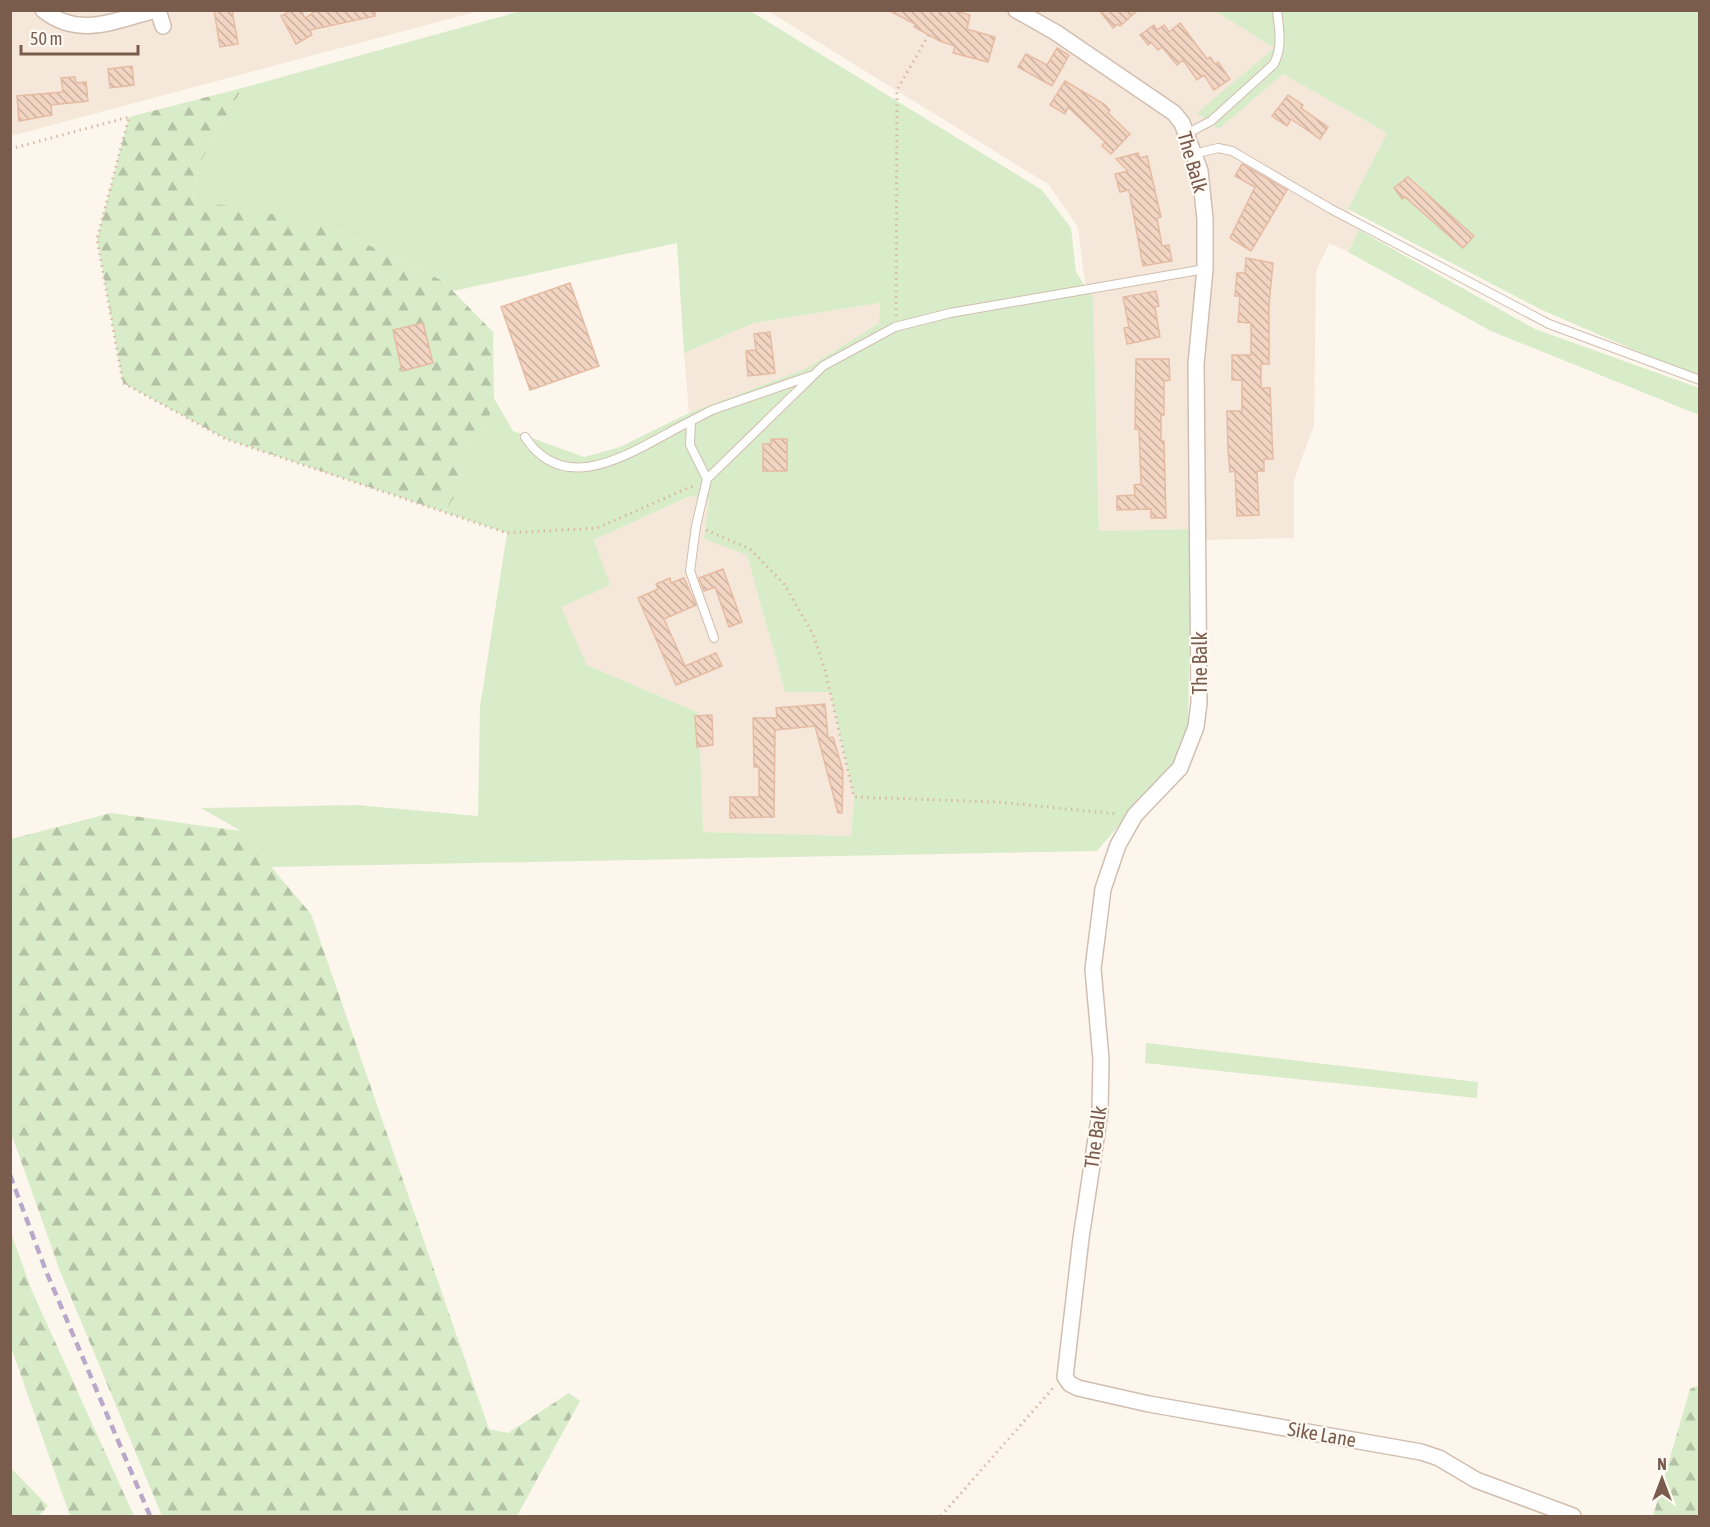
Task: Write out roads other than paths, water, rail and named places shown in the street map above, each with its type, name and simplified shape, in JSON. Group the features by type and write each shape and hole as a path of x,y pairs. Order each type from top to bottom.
{"street":[{"path":"43,10 61,22 75,27 91,26 157,10 164,26"},
{"name":"The Balk","path":"1016,10 1055,32 1162,103 1182,123 1194,154 1204,195 1205,269 1196,364 1200,678 1196,727 1180,768 1135,815 1118,845 1103,889 1094,943 1094,1003 1101,1059 1100,1112 1081,1238 1065,1377"},
{"name":"Sike Lane","path":"1065,1377 1070,1384 1078,1388 1149,1404 1420,1452 1439,1458 1476,1480 1573,1516"}],"lane":[{"path":"1186,134 1211,121 1274,64 1280,52 1281,39 1276,10"},
{"path":"1194,154 1218,148 1232,151 1331,209 1549,324 1700,380"},
{"path":"714,638 691,580 696,526 707,479 823,366 896,327 950,313 1205,269"},
{"path":"525,437 532,449 545,459 562,466 584,467 619,458 712,410 814,375"},
{"path":"691,421 690,444 707,479"}],"railway":[{"path":"10,1175 46,1271 150,1516"}]}
